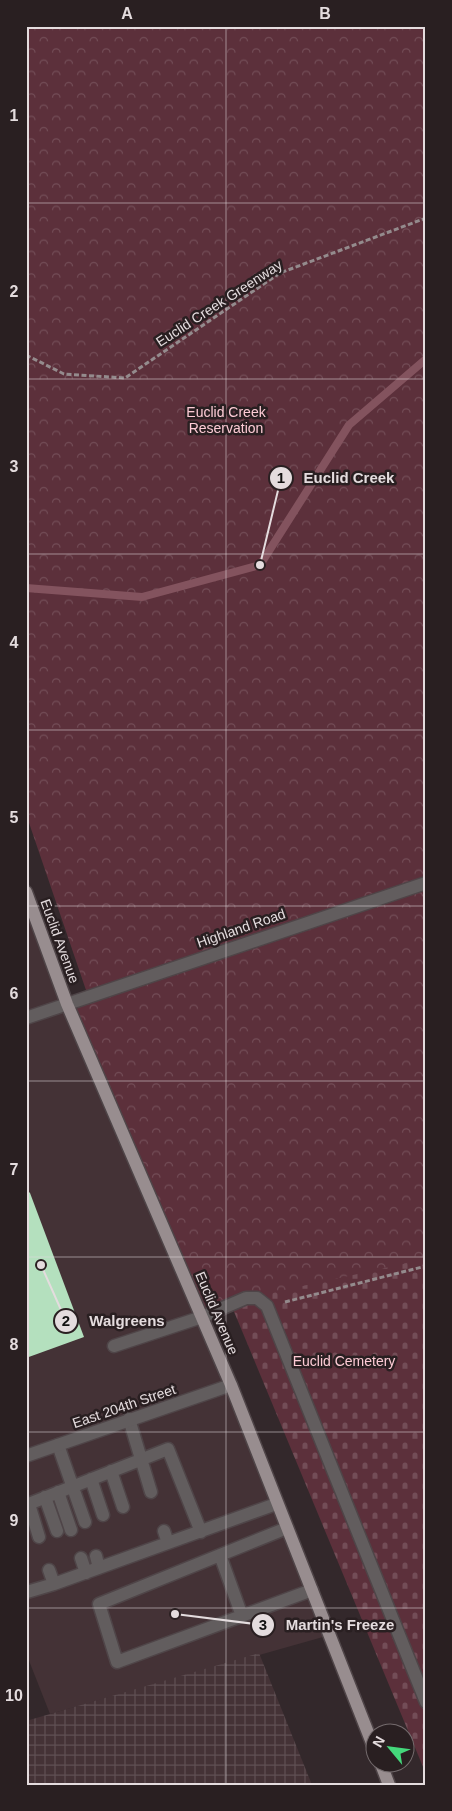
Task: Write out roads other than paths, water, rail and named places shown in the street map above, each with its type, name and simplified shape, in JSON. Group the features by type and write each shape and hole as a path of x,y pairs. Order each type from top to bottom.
{"main road":[{"name":"Euclid Avenue","path":"26,892 67,1004 231,1385 276,1504 365,1724"}],"street":[{"name":"Highland Road","path":"26,1018 426,883"},
{"path":"114,1346 202,1316 246,1298 256,1298 267,1306 426,1702"},
{"name":"East 204th Street","path":"26,1456 231,1385"},
{"path":"129,1420 152,1492"},
{"path":"58,1445 74,1486 85,1522"},
{"path":"39,1537 28,1504 168,1449 201,1532"},
{"path":"111,1471 123,1507"},
{"path":"91,1479 103,1515"},
{"path":"58,1492 71,1530"},
{"path":"45,1497 57,1531"},
{"path":"26,1590 27,1592 54,1584 69,1572 86,1573 98,1562 166,1537 201,1532 276,1504"},
{"path":"287,1528 100,1604 117,1662 312,1590"},
{"path":"220,1555 242,1616"},
{"path":"81,1558 86,1573"},
{"path":"49,1570 54,1584"}],"waterway":[{"path":"26,588 142,597 260,565 349,425 426,359"}],"place":[{"name":"Euclid Creek","path":"260,565"},
{"name":"Walgreens","path":"41,1265"},
{"name":"Martin's Freeze","path":"175,1614"}],"park label":[{"name":"Euclid Creek Reservation","path":"226,420"},
{"name":"Euclid Cemetery","path":"344,1361"}]}
